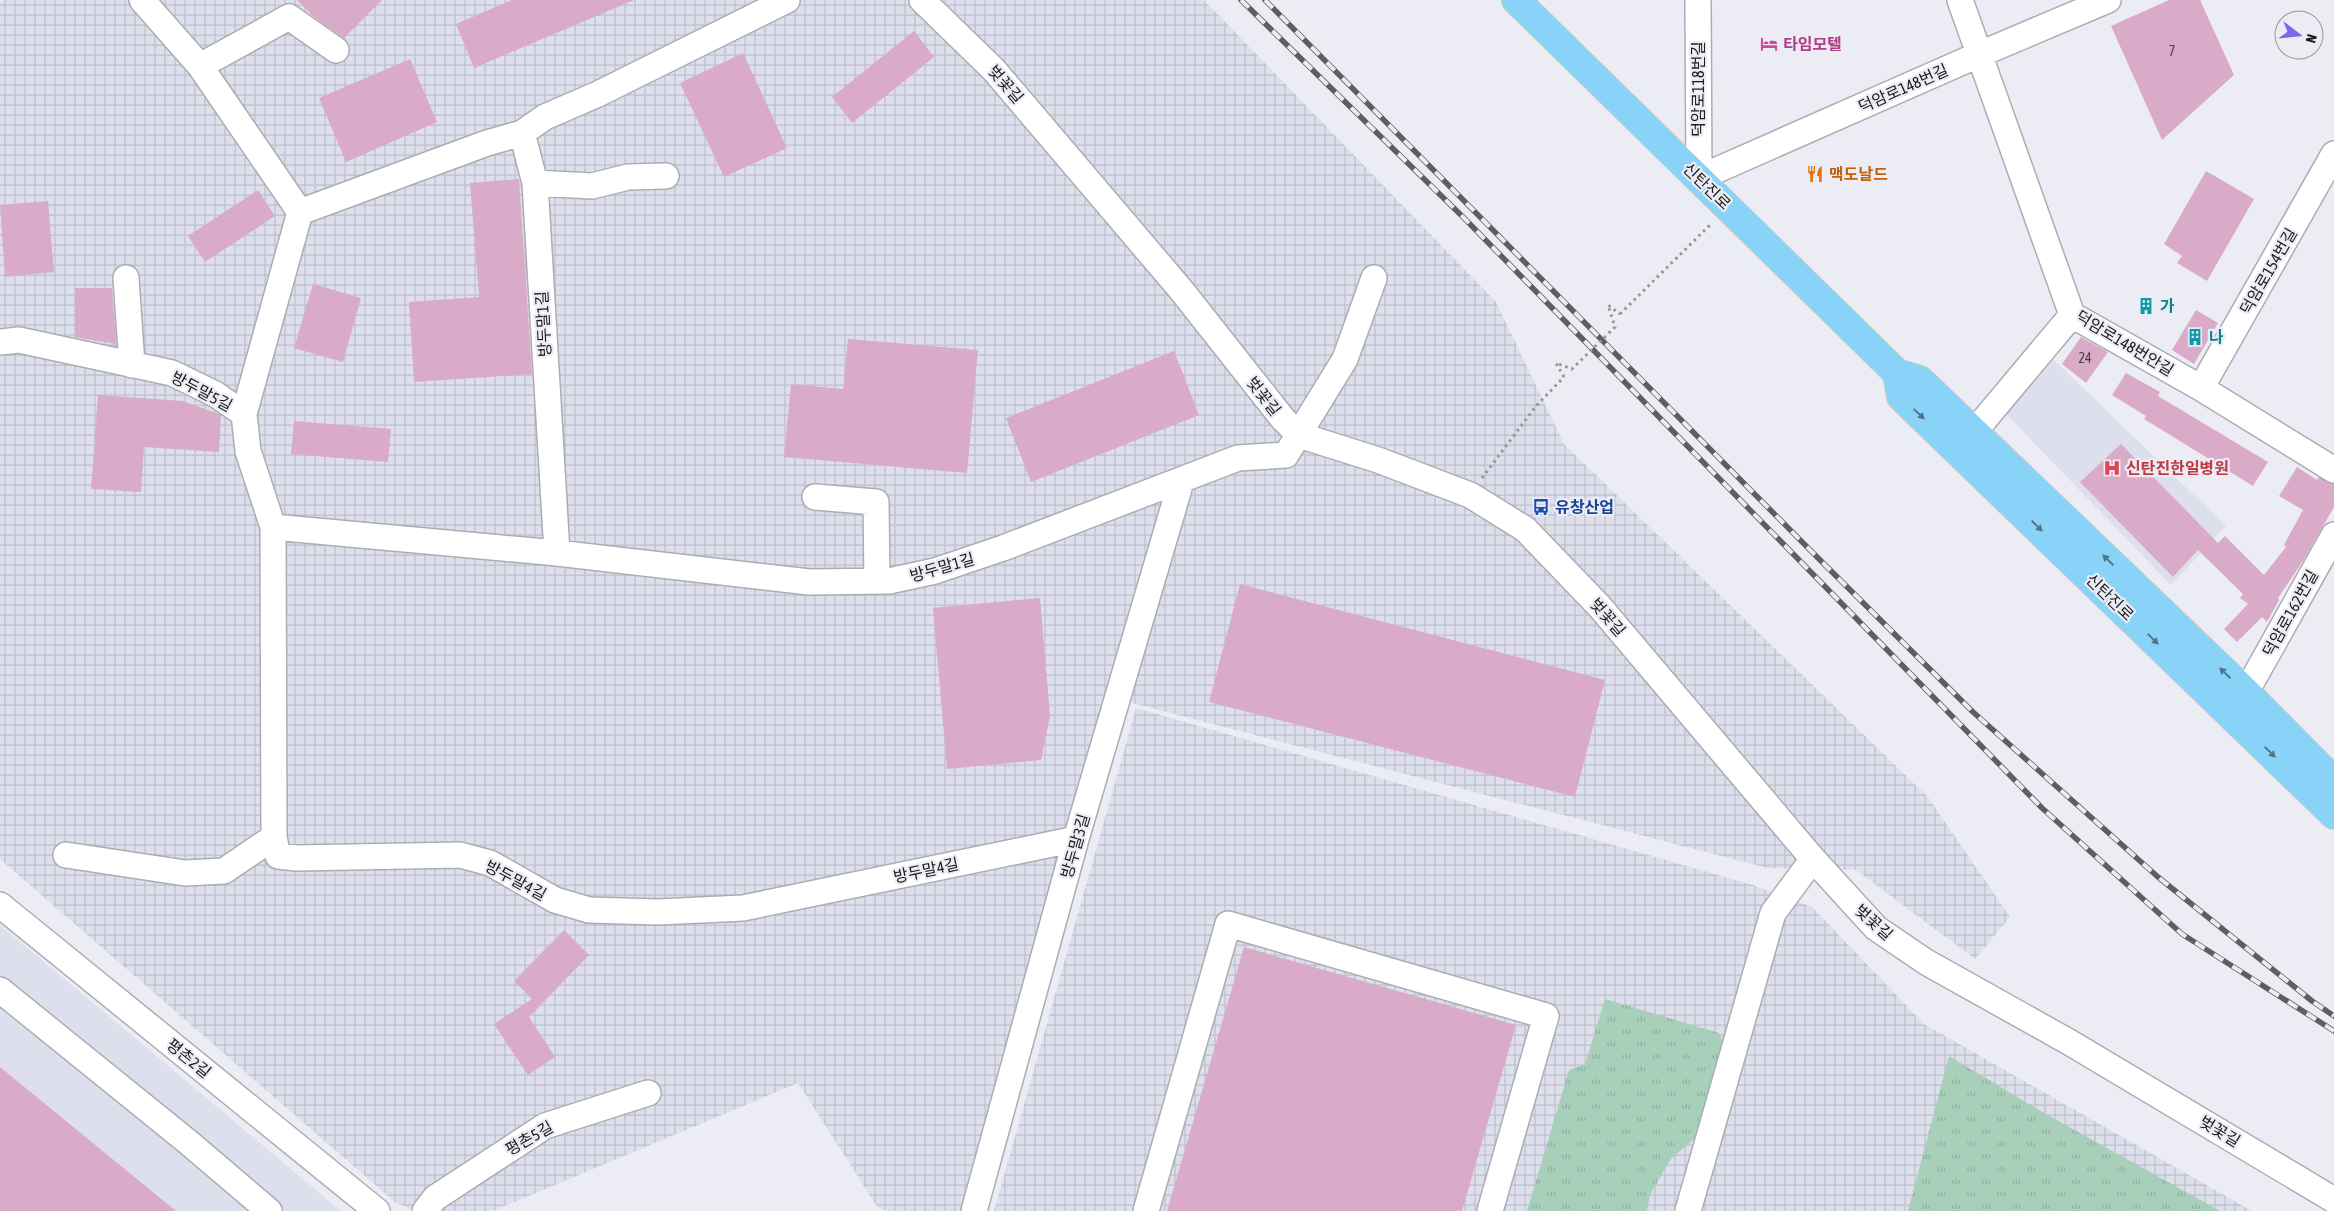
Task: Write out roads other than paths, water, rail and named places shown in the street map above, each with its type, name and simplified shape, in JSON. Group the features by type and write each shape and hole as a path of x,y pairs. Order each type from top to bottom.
{"main road":[{"name":"신탄진로","path":"1516,0 1897,373 1920,380 2246,692 2334,781"},
{"name":"신탄진로","path":"1897,373 1901,397 2334,815"}],"street":[{"path":"142,0 200,66 300,212 244,414"},
{"path":"300,212 487,143 522,133 545,117 598,94 787,0"},
{"name":"벚꽃길","path":"922,0 994,70 1182,291 1283,419 1299,436 1378,460 1470,495 1525,529 1600,607 1813,859 1876,928 1926,962 2069,1042 2334,1200"},
{"name":"덕암로118번길","path":"1698,0 1699,178"},
{"name":"덕암로148번안길","path":"1960,0 2072,315 2201,388 2334,470"},
{"name":"덕암로148번길","path":"1699,178 2108,0"},
{"path":"200,66 289,17 336,50"},
{"name":"방두말1길","path":"522,133 535,183 557,553"},
{"name":"덕암로154번길","path":"2201,388 2334,154"},
{"path":"535,183 592,186 628,177 666,176"},
{"path":"126,278 132,365"},
{"path":"1299,436 1345,359 1374,278"},
{"path":"1974,432 2072,315"},
{"name":"방두말5길","path":"0,342 19,340 172,373 215,394 244,414 248,451 273,527"},
{"name":"방두말1길","path":"273,527 557,553 809,582 889,580 935,571 1181,482 1238,458 1286,455 1299,436"},
{"name":"방두말3길","path":"974,1211 1076,838 1181,482"},
{"path":"815,497 876,502 877,581"},
{"name":"방두말4길","path":"273,527 274,837 278,856 297,858 460,855 490,864 555,900 589,910 658,912 743,908 1076,838"},
{"name":"덕암로162번길","path":"2246,692 2325,573 2334,535"},
{"path":"66,855 185,873 224,871 274,837"},
{"path":"1688,1211 1773,913 1813,859"},
{"name":"평촌2길","path":"0,905 377,1211"},
{"path":"1146,1211 1228,924 1546,1016 1490,1211"},
{"path":"0,990 269,1211"},
{"name":"평촌5길","path":"425,1211 435,1198 545,1126 648,1093"}],"railway":[{"path":"1241,0 1464,218 2042,808 2182,934 2334,1031"},
{"path":"1265,0 1973,712 2158,877 2312,1001 2334,1016"}],"place":[{"name":"타임모텔","path":"1769,44"},
{"name":"맥도날드","path":"1815,174"},
{"name":"가","path":"2146,306"},
{"name":"나","path":"2195,337"},
{"name":"신탄진한일병원","path":"2112,468"},
{"name":"유창산업","path":"1541,507"}]}
